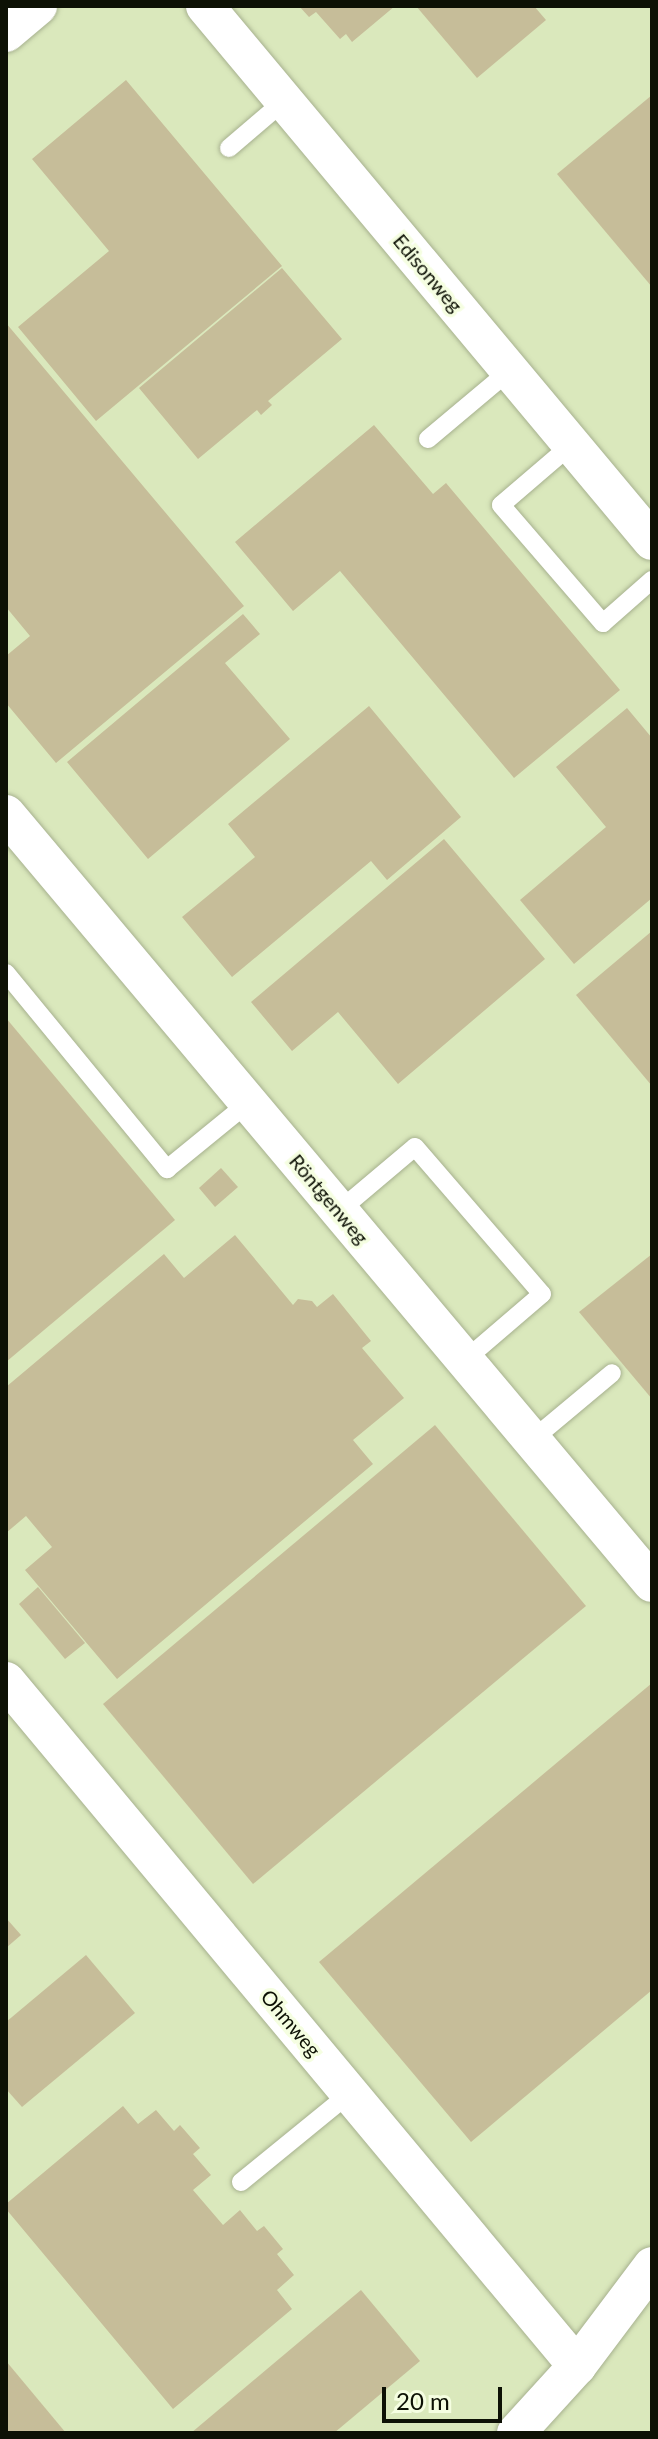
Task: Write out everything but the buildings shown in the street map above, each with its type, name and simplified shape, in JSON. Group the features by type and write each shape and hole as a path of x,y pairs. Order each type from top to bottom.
{"street":[{"path":"6,33 38,6"},
{"name":"Edisonweg","path":"205,6 571,445 647,526"},
{"name":"Röntgenweg","path":"6,814 652,1583"},
{"name":"Ohmweg","path":"6,1681 577,2366"},
{"path":"516,2433 577,2366 652,2266"}],"lane":[{"path":"229,148 284,101"},
{"path":"428,439 509,371"},
{"path":"571,445 501,505 603,623 652,580"},
{"path":"6,973 167,1169 248,1103"},
{"path":"339,1211 415,1147 542,1294 465,1360"},
{"path":"532,1440 612,1373"},
{"path":"241,2182 350,2093"}],"shaded area":[{"path":"6,6 652,6 652,2433 6,2433"}]}
